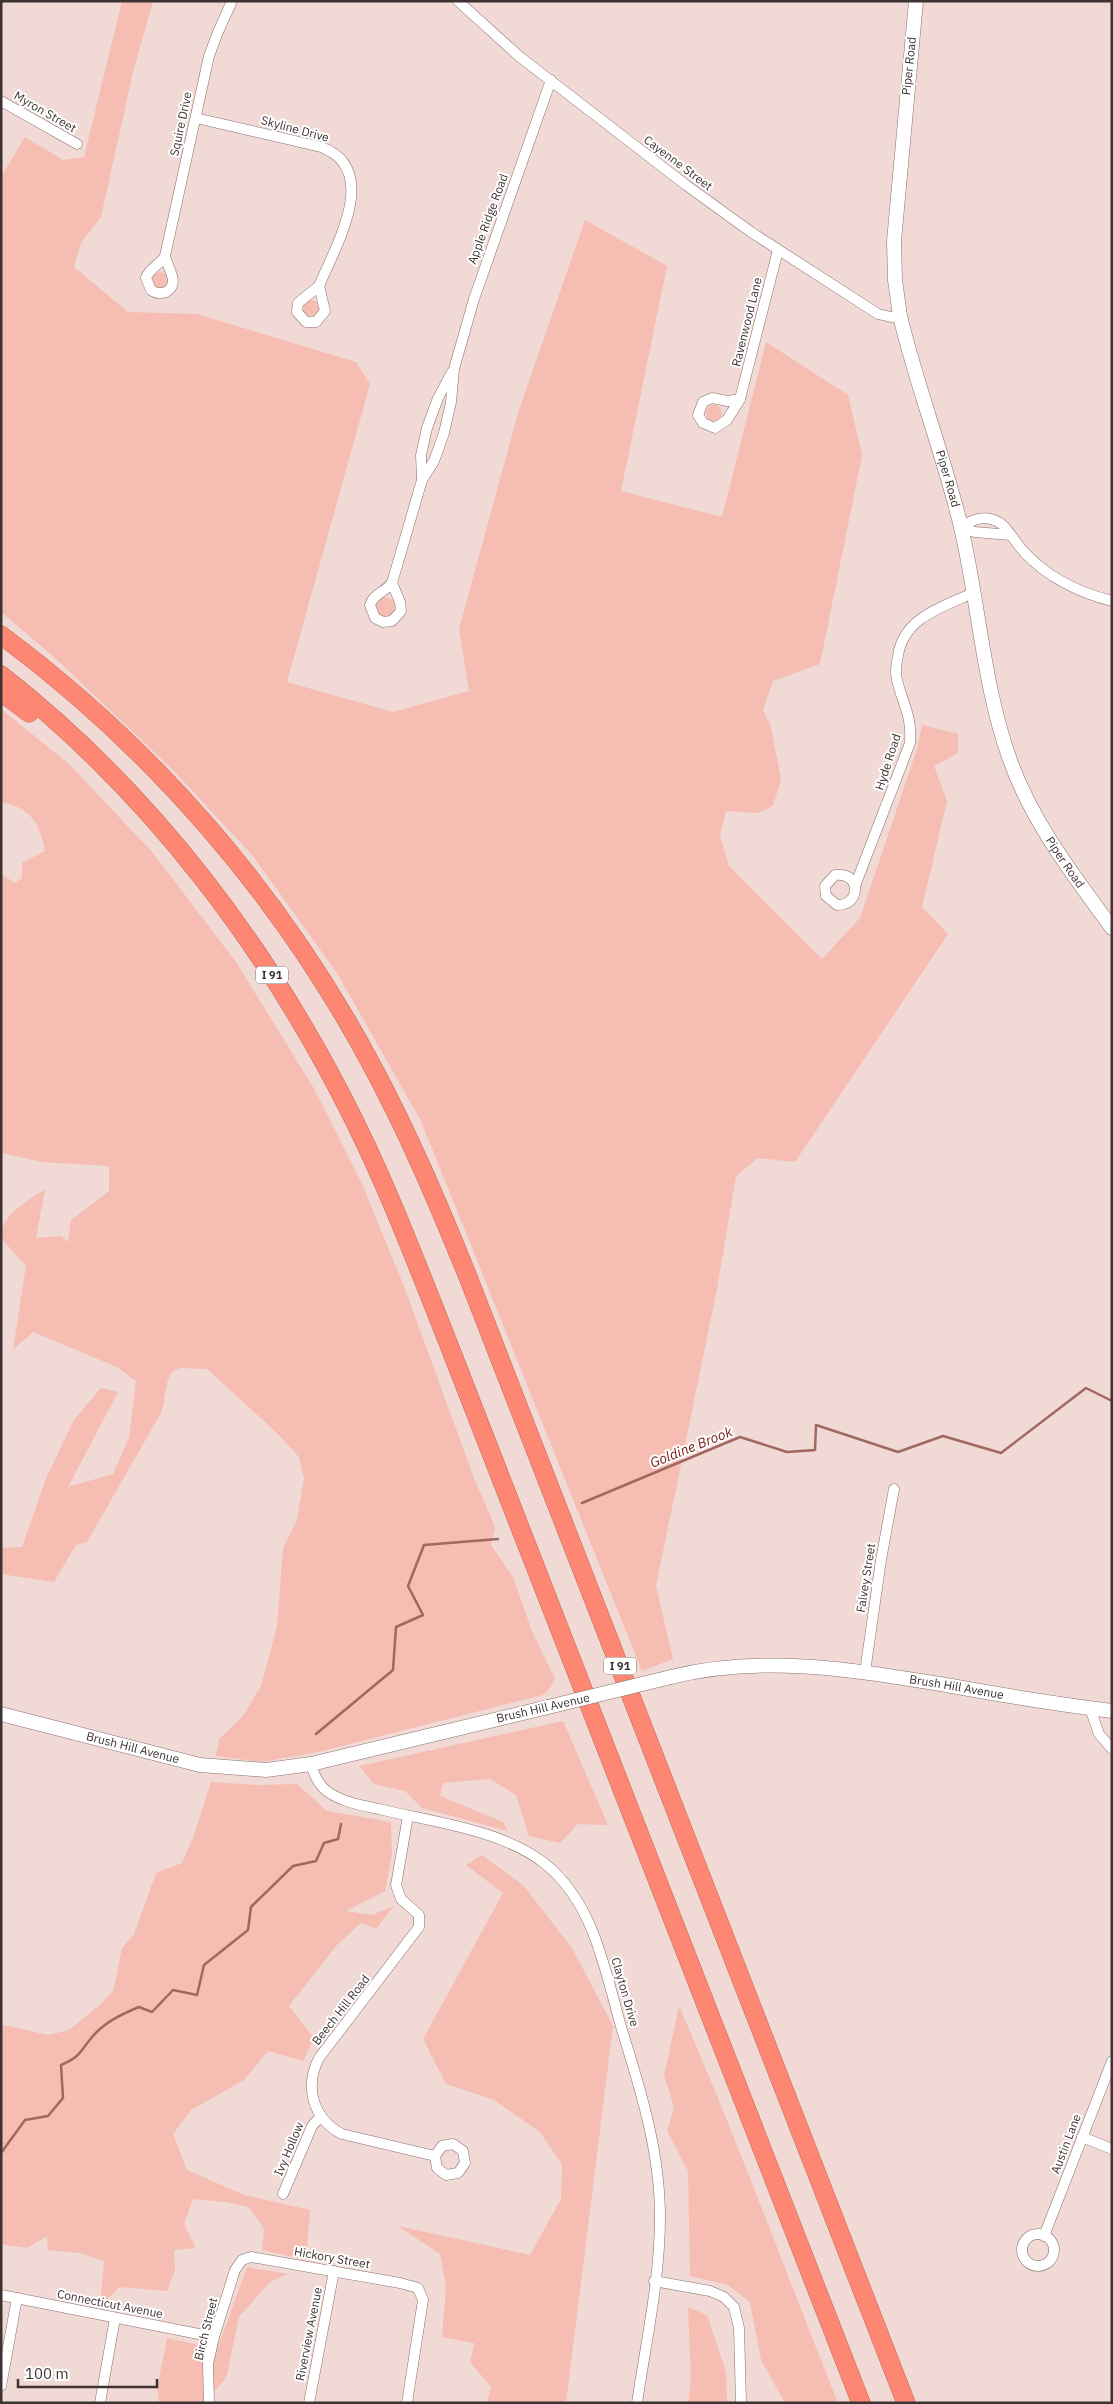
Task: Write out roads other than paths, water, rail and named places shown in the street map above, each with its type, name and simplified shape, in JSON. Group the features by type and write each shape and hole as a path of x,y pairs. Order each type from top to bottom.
{"highway":[{"path":"1,630 49,672"},
{"name":"I 91","path":"1,635 49,672 149,763 195,812 244,870 319,974 370,1061 401,1121 475,1293 906,2403"},
{"name":"I 91","path":"1,675 58,723 107,770 174,843 246,935 309,1035 370,1153 454,1358 861,2403"},
{"path":"1,692 107,770"}],"street":[{"name":"Squire Drive","path":"165,256 212,49 232,1"},
{"name":"Cayenne Street","path":"458,1 520,57 686,185 778,250 878,314 891,317 900,316"},
{"name":"Piper Road","path":"916,1 894,241 895,280 900,316 960,527 997,716 1015,774 1049,839 1112,928"},
{"name":"Apple Ridge Road","path":"392,582 422,480 434,461 444,433 451,402 454,369 485,266 552,80"},
{"name":"Myron Street","path":"1,101 77,144"},
{"name":"Skyline Drive","path":"196,118 321,147 336,154 346,165 351,180 349,210 319,286"},
{"name":"Ravenwood Lane","path":"740,399 778,250"},
{"name":"Apple Ridge Road","path":"422,480 421,455 427,428 442,390 454,369"},
{"path":"427,428 444,433"},
{"path":"960,527 974,519 987,518 1003,524 1010,535 1035,562 1057,578 1076,588 1112,601"},
{"path":"960,527 975,532 1010,535"},
{"name":"Hyde Road","path":"855,886 910,743 910,718 896,678 899,644 909,629 924,616 973,593"},
{"name":"Falvey Street","path":"866,1672 894,1489"},
{"name":"Brush Hill Avenue","path":"1,1714 200,1765 249,1770 311,1764 671,1677 718,1667 758,1664 795,1665 866,1672 1112,1711"},
{"path":"1090,1708 1099,1734 1112,1749"},
{"name":"Clayton Drive","path":"311,1764 318,1783 336,1796 480,1833 519,1848 544,1863 581,1908 604,1960 655,2152 660,2218 654,2281 637,2403"},
{"name":"Beech Hill Road","path":"408,1816 396,1885 401,1899 419,1915 420,1924 415,1934 317,2062 312,2074 311,2092 314,2104 321,2116 334,2129 346,2135 435,2156"},
{"name":"Austin Lane","path":"1044,2236 1112,2061"},
{"name":"Ivy Hollow","path":"283,2194 312,2126 321,2116"},
{"path":"1082,2137 1112,2150"},
{"name":"Hickory Street","path":"239,2265 242,2260 251,2257 400,2283 418,2288 424,2300 407,2403"},
{"name":"Birch Street","path":"210,2403 208,2364 214,2337 239,2265"},
{"name":"Riverview Avenue","path":"309,2403 334,2271"},
{"path":"654,2281 710,2291 724,2297 734,2307 739,2328 741,2403"},
{"name":"Connecticut Avenue","path":"1,2295 214,2337"},
{"path":"1,2386 17,2298"},
{"path":"100,2403 116,2318"}],"waterway":[{"name":"Goldine Brook","path":"582,1503 740,1437 787,1452 815,1450 816,1425 898,1452 943,1436 1001,1453 1086,1388 1112,1401"},
{"name":"Goldine Brook","path":"316,1734 393,1670 396,1627 423,1615 408,1586 424,1545 498,1539"},
{"name":"Goldine Brook","path":"1,2153 25,2120 48,2116 63,2098 61,2065 77,2056 103,2027 139,2007 152,2012 173,1990 197,1995 204,1965 248,1930 251,1907 293,1866 316,1861 324,1843 338,1839 341,1824"}]}
